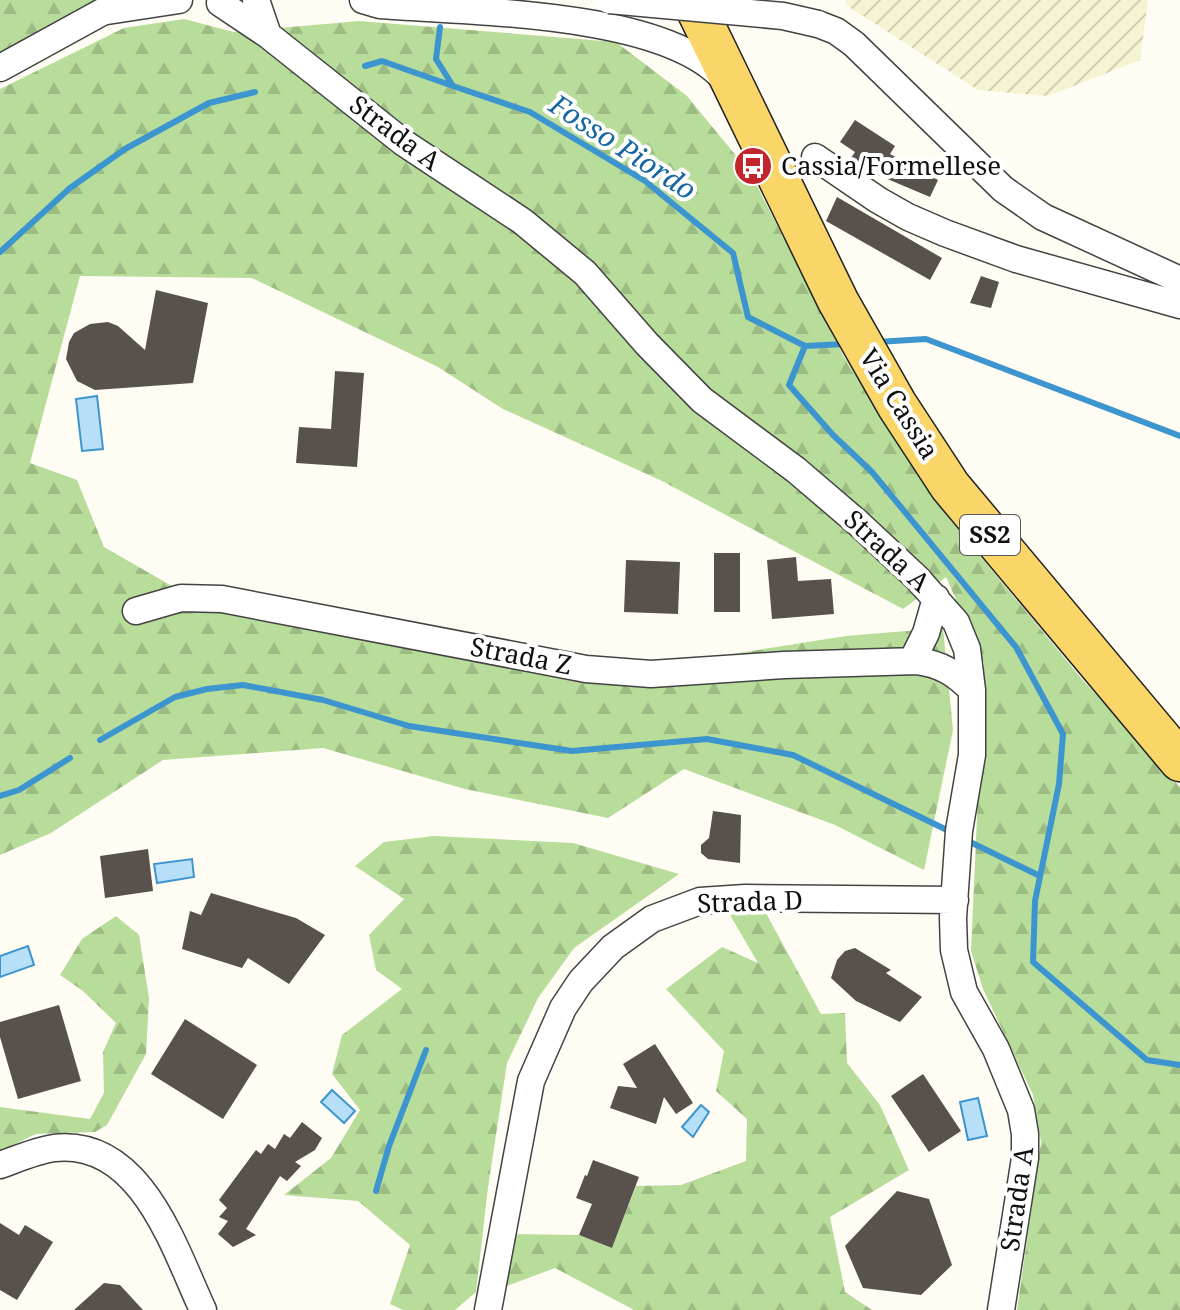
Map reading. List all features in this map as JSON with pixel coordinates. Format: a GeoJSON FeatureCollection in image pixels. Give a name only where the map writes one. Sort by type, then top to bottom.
{"type":"FeatureCollection","features":[{"type":"Feature","properties":{"kind":"main road","name":"Via Cassia"},"geometry":{"type":"LineString","coordinates":[[692,0],[838,301],[878,373],[950,486],[1180,761]]}},
{"type":"Feature","properties":{"kind":"street"},"geometry":{"type":"LineString","coordinates":[[0,68],[115,6],[179,0]]}},
{"type":"Feature","properties":{"kind":"street"},"geometry":{"type":"LineString","coordinates":[[256,0],[268,35]]}},
{"type":"Feature","properties":{"kind":"street"},"geometry":{"type":"LineString","coordinates":[[363,0],[380,5],[544,18],[627,32],[697,56],[719,72],[733,88]]}},
{"type":"Feature","properties":{"kind":"street"},"geometry":{"type":"LineString","coordinates":[[609,0],[783,16],[836,31],[854,44],[1003,189],[1043,217],[1180,280]]}},
{"type":"Feature","properties":{"kind":"street","name":"Strada A"},"geometry":{"type":"LineString","coordinates":[[224,1],[404,143],[522,221],[585,273],[647,344],[702,400],[828,497],[951,614],[967,649],[972,690],[972,755],[958,838],[954,950],[964,992],[996,1049],[1021,1110],[1025,1134],[1025,1158],[1001,1310]]}},
{"type":"Feature","properties":{"kind":"street"},"geometry":{"type":"LineString","coordinates":[[815,157],[898,211],[945,233],[1016,259],[1180,305]]}},
{"type":"Feature","properties":{"kind":"street","name":"Strada Z"},"geometry":{"type":"LineString","coordinates":[[136,611],[181,598],[222,599],[612,673],[651,674],[912,661],[954,672],[972,690]]}},
{"type":"Feature","properties":{"kind":"street"},"geometry":{"type":"LineString","coordinates":[[912,661],[926,633],[936,598]]}},
{"type":"Feature","properties":{"kind":"street","name":"Strada D"},"geometry":{"type":"LineString","coordinates":[[488,1310],[531,1081],[563,1008],[581,981],[613,947],[652,919],[700,901],[745,898],[955,900]]}},
{"type":"Feature","properties":{"kind":"street"},"geometry":{"type":"LineString","coordinates":[[0,1165],[57,1148],[94,1153],[121,1167],[149,1200],[203,1310]]}},
{"type":"Feature","properties":{"kind":"shaded area"},"geometry":{"type":"Polygon","coordinates":[[[845,0],[1148,0],[1140,60],[1048,96],[978,90],[849,7],[845,0]]]}},
{"type":"Feature","properties":{"kind":"green space"},"geometry":{"type":"Polygon","coordinates":[[[0,0],[101,0],[0,55],[0,0]]]}},
{"type":"Feature","properties":{"kind":"green space"},"geometry":{"type":"Polygon","coordinates":[[[184,19],[234,32],[359,21],[616,42],[687,96],[751,174],[844,357],[944,512],[1081,678],[1180,787],[1180,1310],[1017,1310],[1041,1142],[1033,1095],[983,989],[971,951],[984,663],[946,577],[903,609],[660,480],[503,409],[438,367],[252,278],[80,276],[30,463],[77,480],[104,547],[191,597],[612,673],[846,636],[943,628],[953,730],[924,870],[835,825],[684,769],[608,818],[465,789],[323,748],[163,760],[51,833],[0,855],[0,89],[124,28],[184,19]]]}},
{"type":"Feature","properties":{"kind":"green space"},"geometry":{"type":"Polygon","coordinates":[[[434,836],[573,843],[679,874],[574,948],[538,998],[507,1063],[476,1292],[455,1310],[403,1310],[390,1304],[410,1245],[358,1201],[284,1195],[331,1158],[360,1110],[332,1074],[342,1035],[402,989],[376,970],[369,935],[404,899],[355,866],[384,842],[434,836]]]}},
{"type":"Feature","properties":{"kind":"green space"},"geometry":{"type":"Polygon","coordinates":[[[723,903],[762,906],[821,1014],[845,1013],[847,1063],[880,1105],[909,1170],[830,1217],[845,1292],[872,1310],[634,1310],[555,1268],[501,1288],[510,1234],[579,1235],[612,1248],[636,1186],[681,1185],[746,1161],[747,1119],[716,1091],[724,1051],[666,989],[722,947],[758,963],[723,903]]]}},
{"type":"Feature","properties":{"kind":"green space"},"geometry":{"type":"Polygon","coordinates":[[[116,916],[139,935],[149,998],[146,1054],[107,1125],[95,1132],[36,1134],[0,1151],[0,1107],[90,1119],[104,1093],[103,1052],[116,1023],[83,991],[60,975],[82,939],[116,916]]]}},
{"type":"Feature","properties":{"kind":"water"},"geometry":{"type":"Polygon","coordinates":[[[97,396],[103,449],[82,451],[76,399],[97,396]]]}},
{"type":"Feature","properties":{"kind":"water"},"geometry":{"type":"Polygon","coordinates":[[[192,859],[194,877],[157,883],[154,864],[192,859]]]}},
{"type":"Feature","properties":{"kind":"water"},"geometry":{"type":"Polygon","coordinates":[[[28,946],[34,965],[0,977],[0,956],[28,946]]]}},
{"type":"Feature","properties":{"kind":"water"},"geometry":{"type":"Polygon","coordinates":[[[332,1090],[355,1111],[344,1123],[321,1102],[332,1090]]]}},
{"type":"Feature","properties":{"kind":"water"},"geometry":{"type":"Polygon","coordinates":[[[978,1098],[987,1136],[968,1140],[960,1102],[978,1098]]]}},
{"type":"Feature","properties":{"kind":"water"},"geometry":{"type":"Polygon","coordinates":[[[701,1105],[709,1112],[693,1137],[682,1127],[701,1105]]]}},
{"type":"Feature","properties":{"kind":"building"},"geometry":{"type":"Polygon","coordinates":[[[855,120],[895,146],[890,154],[938,180],[930,197],[865,172],[849,161],[855,152],[840,142],[855,120]]]}},
{"type":"Feature","properties":{"kind":"building"},"geometry":{"type":"Polygon","coordinates":[[[837,197],[942,258],[930,280],[826,221],[837,197]]]}},
{"type":"Feature","properties":{"kind":"building"},"geometry":{"type":"Polygon","coordinates":[[[981,276],[999,282],[991,308],[970,303],[981,276]]]}},
{"type":"Feature","properties":{"kind":"building"},"geometry":{"type":"Polygon","coordinates":[[[156,290],[208,303],[193,383],[95,390],[77,381],[66,359],[74,333],[90,324],[108,322],[118,326],[145,350],[156,290]]]}},
{"type":"Feature","properties":{"kind":"building"},"geometry":{"type":"Polygon","coordinates":[[[335,371],[364,373],[357,467],[296,463],[299,427],[331,429],[335,371]]]}},
{"type":"Feature","properties":{"kind":"building"},"geometry":{"type":"Polygon","coordinates":[[[714,553],[740,553],[740,612],[714,612],[714,553]]]}},
{"type":"Feature","properties":{"kind":"building"},"geometry":{"type":"Polygon","coordinates":[[[796,557],[798,581],[831,579],[834,614],[772,619],[767,560],[796,557]]]}},
{"type":"Feature","properties":{"kind":"building"},"geometry":{"type":"Polygon","coordinates":[[[626,560],[680,562],[678,614],[624,612],[626,560]]]}},
{"type":"Feature","properties":{"kind":"building"},"geometry":{"type":"Polygon","coordinates":[[[713,811],[741,815],[740,863],[708,859],[701,853],[701,845],[709,838],[713,811]]]}},
{"type":"Feature","properties":{"kind":"building"},"geometry":{"type":"Polygon","coordinates":[[[148,849],[153,891],[105,898],[100,856],[148,849]]]}},
{"type":"Feature","properties":{"kind":"building"},"geometry":{"type":"Polygon","coordinates":[[[211,893],[296,918],[325,935],[289,984],[248,958],[242,968],[182,949],[190,911],[201,915],[211,893]]]}},
{"type":"Feature","properties":{"kind":"building"},"geometry":{"type":"Polygon","coordinates":[[[855,948],[891,970],[886,973],[922,997],[900,1022],[856,1001],[831,978],[837,960],[845,951],[855,948]]]}},
{"type":"Feature","properties":{"kind":"building"},"geometry":{"type":"Polygon","coordinates":[[[59,1005],[81,1081],[18,1099],[0,1037],[0,1022],[59,1005]]]}},
{"type":"Feature","properties":{"kind":"building"},"geometry":{"type":"Polygon","coordinates":[[[185,1019],[257,1065],[223,1119],[151,1074],[185,1019]]]}},
{"type":"Feature","properties":{"kind":"building"},"geometry":{"type":"Polygon","coordinates":[[[655,1044],[693,1103],[676,1114],[664,1097],[656,1124],[610,1108],[618,1086],[637,1088],[623,1064],[655,1044]]]}},
{"type":"Feature","properties":{"kind":"building"},"geometry":{"type":"Polygon","coordinates":[[[923,1074],[961,1131],[929,1152],[891,1096],[923,1074]]]}},
{"type":"Feature","properties":{"kind":"building"},"geometry":{"type":"Polygon","coordinates":[[[302,1122],[322,1138],[315,1150],[295,1162],[301,1166],[287,1181],[280,1176],[246,1229],[256,1235],[233,1247],[218,1234],[228,1221],[219,1217],[227,1208],[219,1200],[256,1150],[261,1154],[268,1144],[275,1149],[284,1134],[290,1138],[302,1122]]]}},
{"type":"Feature","properties":{"kind":"building"},"geometry":{"type":"Polygon","coordinates":[[[593,1160],[639,1177],[612,1248],[579,1235],[592,1204],[576,1198],[593,1160]]]}},
{"type":"Feature","properties":{"kind":"building"},"geometry":{"type":"Polygon","coordinates":[[[897,1191],[929,1199],[952,1265],[921,1295],[863,1288],[845,1246],[897,1191]]]}},
{"type":"Feature","properties":{"kind":"building"},"geometry":{"type":"Polygon","coordinates":[[[0,1223],[19,1235],[25,1225],[53,1242],[17,1300],[0,1290],[0,1223]]]}},
{"type":"Feature","properties":{"kind":"building"},"geometry":{"type":"Polygon","coordinates":[[[104,1283],[120,1285],[143,1310],[74,1310],[104,1283]]]}},
{"type":"Feature","properties":{"kind":"waterway","name":"Fosso Piordo"},"geometry":{"type":"LineString","coordinates":[[440,27],[436,59],[453,86],[530,112],[645,181],[733,253],[748,317],[805,346],[846,344]]}},
{"type":"Feature","properties":{"kind":"waterway"},"geometry":{"type":"LineString","coordinates":[[365,66],[382,61],[453,86]]}},
{"type":"Feature","properties":{"kind":"waterway"},"geometry":{"type":"LineString","coordinates":[[0,252],[70,188],[125,149],[209,103],[255,92]]}},
{"type":"Feature","properties":{"kind":"waterway","name":"Fosso Piordo"},"geometry":{"type":"LineString","coordinates":[[877,342],[926,339],[1180,436]]}},
{"type":"Feature","properties":{"kind":"waterway"},"geometry":{"type":"LineString","coordinates":[[805,346],[789,385],[833,435],[872,472],[1016,647],[1063,734],[1059,784],[1035,901],[1033,962],[1147,1060],[1180,1065]]}},
{"type":"Feature","properties":{"kind":"waterway"},"geometry":{"type":"LineString","coordinates":[[100,740],[175,697],[243,685],[323,700],[409,726],[572,751],[707,739],[793,755],[951,832]]}},
{"type":"Feature","properties":{"kind":"waterway"},"geometry":{"type":"LineString","coordinates":[[0,796],[19,790],[70,758]]}},
{"type":"Feature","properties":{"kind":"waterway"},"geometry":{"type":"LineString","coordinates":[[964,839],[1040,876]]}},
{"type":"Feature","properties":{"kind":"waterway"},"geometry":{"type":"LineString","coordinates":[[376,1191],[389,1146],[426,1050]]}},
{"type":"Feature","properties":{"kind":"place","name":"Cassia/Formellese"},"geometry":{"type":"Point","coordinates":[753,166]}}]}
